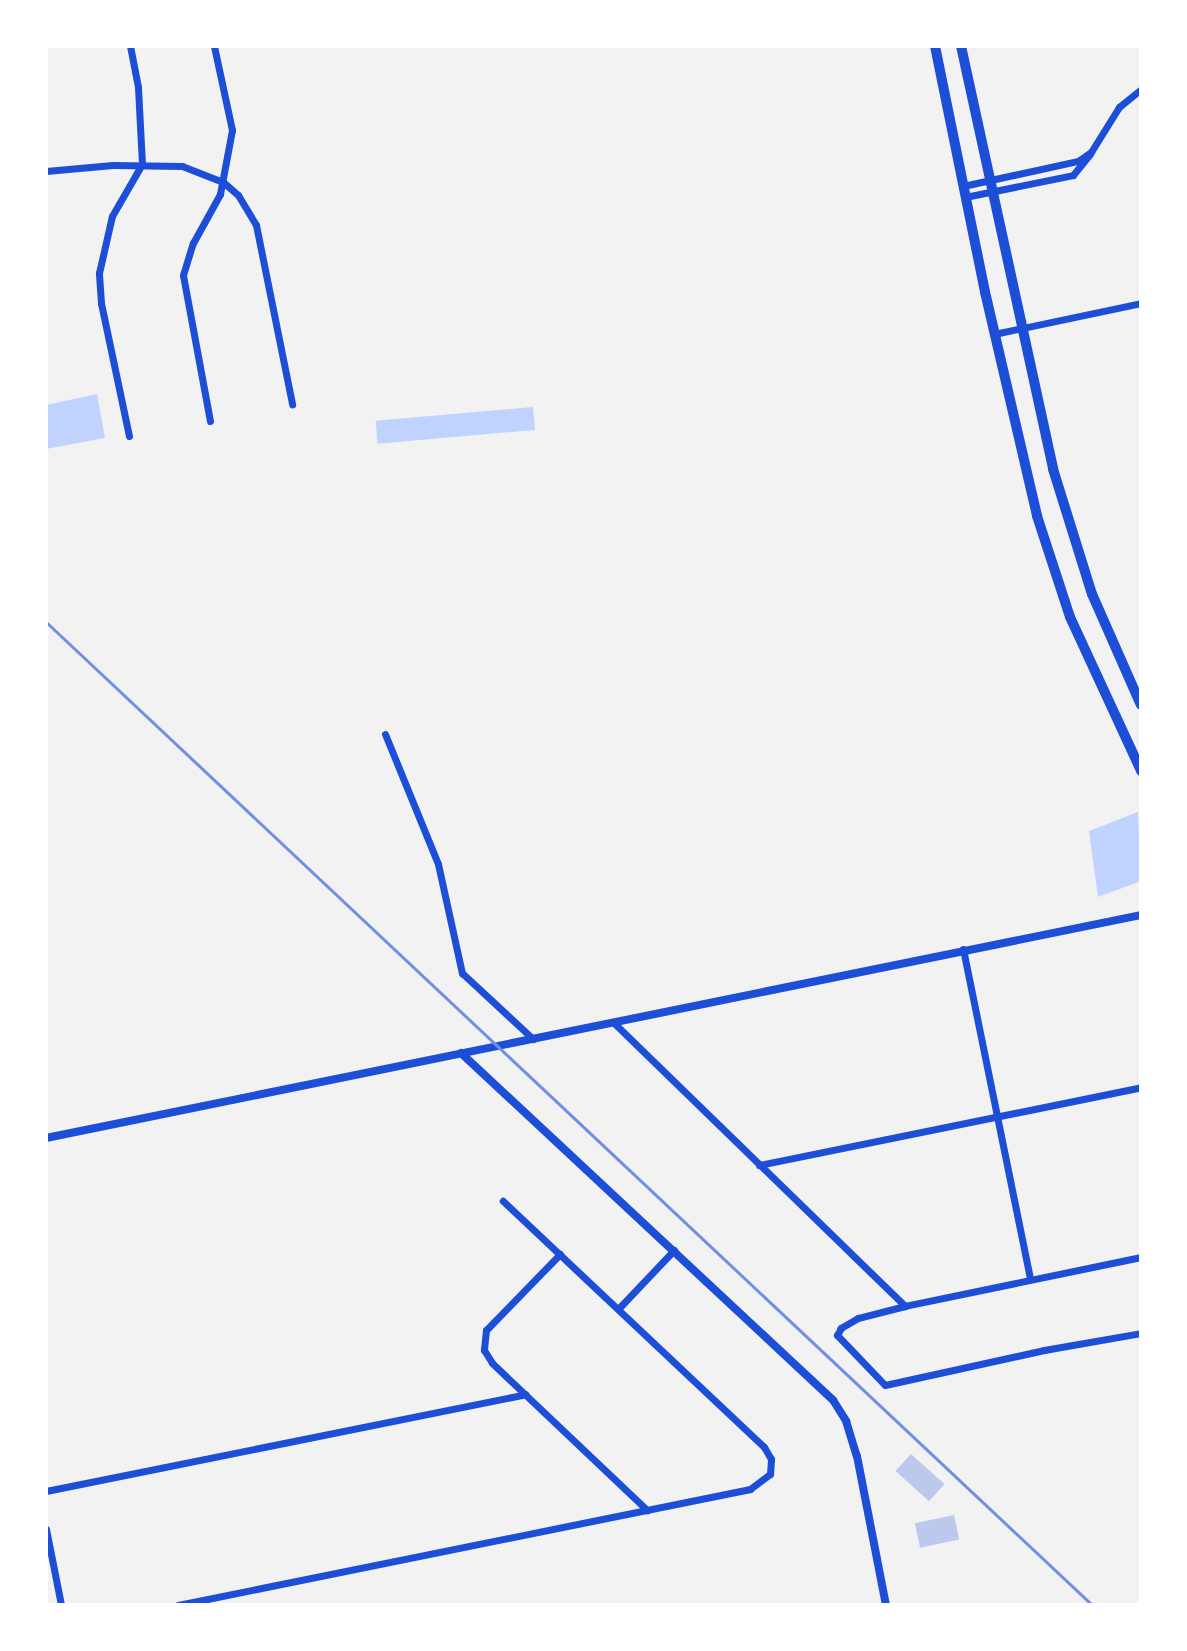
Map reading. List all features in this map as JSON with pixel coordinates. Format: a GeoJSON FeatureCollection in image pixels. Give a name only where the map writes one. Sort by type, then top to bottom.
{"type":"FeatureCollection","features":[{"type":"Feature","properties":{"kind":"main road"},"geometry":{"type":"LineString","coordinates":[[935,46],[1027,481],[1050,560],[1093,671],[1141,771]]}},
{"type":"Feature","properties":{"kind":"main road"},"geometry":{"type":"LineString","coordinates":[[961,46],[1021,328],[1072,534],[1092,594],[1141,705]]}},
{"type":"Feature","properties":{"kind":"street"},"geometry":{"type":"LineString","coordinates":[[129,436],[103,311],[99,273],[112,216],[142,164],[138,87],[130,46]]}},
{"type":"Feature","properties":{"kind":"street"},"geometry":{"type":"LineString","coordinates":[[210,421],[183,275],[193,243],[220,194],[232,130],[214,46]]}},
{"type":"Feature","properties":{"kind":"street"},"geometry":{"type":"LineString","coordinates":[[964,192],[1073,175],[1084,166],[1119,107],[1141,89]]}},
{"type":"Feature","properties":{"kind":"street"},"geometry":{"type":"LineString","coordinates":[[46,171],[142,164],[182,166],[223,182],[244,202],[256,225],[292,404]]}},
{"type":"Feature","properties":{"kind":"street"},"geometry":{"type":"LineString","coordinates":[[994,334],[1141,303]]}},
{"type":"Feature","properties":{"kind":"street"},"geometry":{"type":"LineString","coordinates":[[385,734],[438,864],[462,973],[533,1039]]}},
{"type":"Feature","properties":{"kind":"street"},"geometry":{"type":"LineString","coordinates":[[46,1138],[1141,915]]}},
{"type":"Feature","properties":{"kind":"street"},"geometry":{"type":"LineString","coordinates":[[963,949],[1030,1279]]}},
{"type":"Feature","properties":{"kind":"street"},"geometry":{"type":"LineString","coordinates":[[614,1023],[905,1306]]}},
{"type":"Feature","properties":{"kind":"street"},"geometry":{"type":"LineString","coordinates":[[461,1053],[807,1372],[846,1421],[857,1456],[886,1605]]}},
{"type":"Feature","properties":{"kind":"street"},"geometry":{"type":"LineString","coordinates":[[759,1165],[1141,1087]]}},
{"type":"Feature","properties":{"kind":"street"},"geometry":{"type":"LineString","coordinates":[[178,1605],[750,1489],[770,1474],[771,1459],[764,1447],[503,1201]]}},
{"type":"Feature","properties":{"kind":"street"},"geometry":{"type":"LineString","coordinates":[[619,1308],[674,1250]]}},
{"type":"Feature","properties":{"kind":"street"},"geometry":{"type":"LineString","coordinates":[[560,1254],[486,1330],[484,1350],[492,1363],[647,1510]]}},
{"type":"Feature","properties":{"kind":"street"},"geometry":{"type":"LineString","coordinates":[[1141,1257],[858,1318],[841,1328],[837,1335],[849,1352],[885,1385],[1044,1350],[1141,1333]]}},
{"type":"Feature","properties":{"kind":"street"},"geometry":{"type":"LineString","coordinates":[[46,1491],[525,1394]]}},
{"type":"Feature","properties":{"kind":"street"},"geometry":{"type":"LineString","coordinates":[[46,1529],[61,1605]]}},
{"type":"Feature","properties":{"kind":"water"},"geometry":{"type":"Polygon","coordinates":[[[97,394],[105,438],[46,449],[46,405],[97,394]]]}},
{"type":"Feature","properties":{"kind":"water"},"geometry":{"type":"Polygon","coordinates":[[[533,407],[535,430],[378,444],[376,421],[533,407]]]}},
{"type":"Feature","properties":{"kind":"water"},"geometry":{"type":"Polygon","coordinates":[[[1138,812],[1141,881],[1098,897],[1089,831],[1138,812]]]}},
{"type":"Feature","properties":{"kind":"building"},"geometry":{"type":"Polygon","coordinates":[[[911,1454],[944,1484],[929,1501],[896,1471],[911,1454]]]}},
{"type":"Feature","properties":{"kind":"building"},"geometry":{"type":"Polygon","coordinates":[[[954,1515],[959,1539],[920,1548],[915,1523],[954,1515]]]}},
{"type":"Feature","properties":{"kind":"railway"},"geometry":{"type":"LineString","coordinates":[[46,622],[1092,1605]]}}]}
